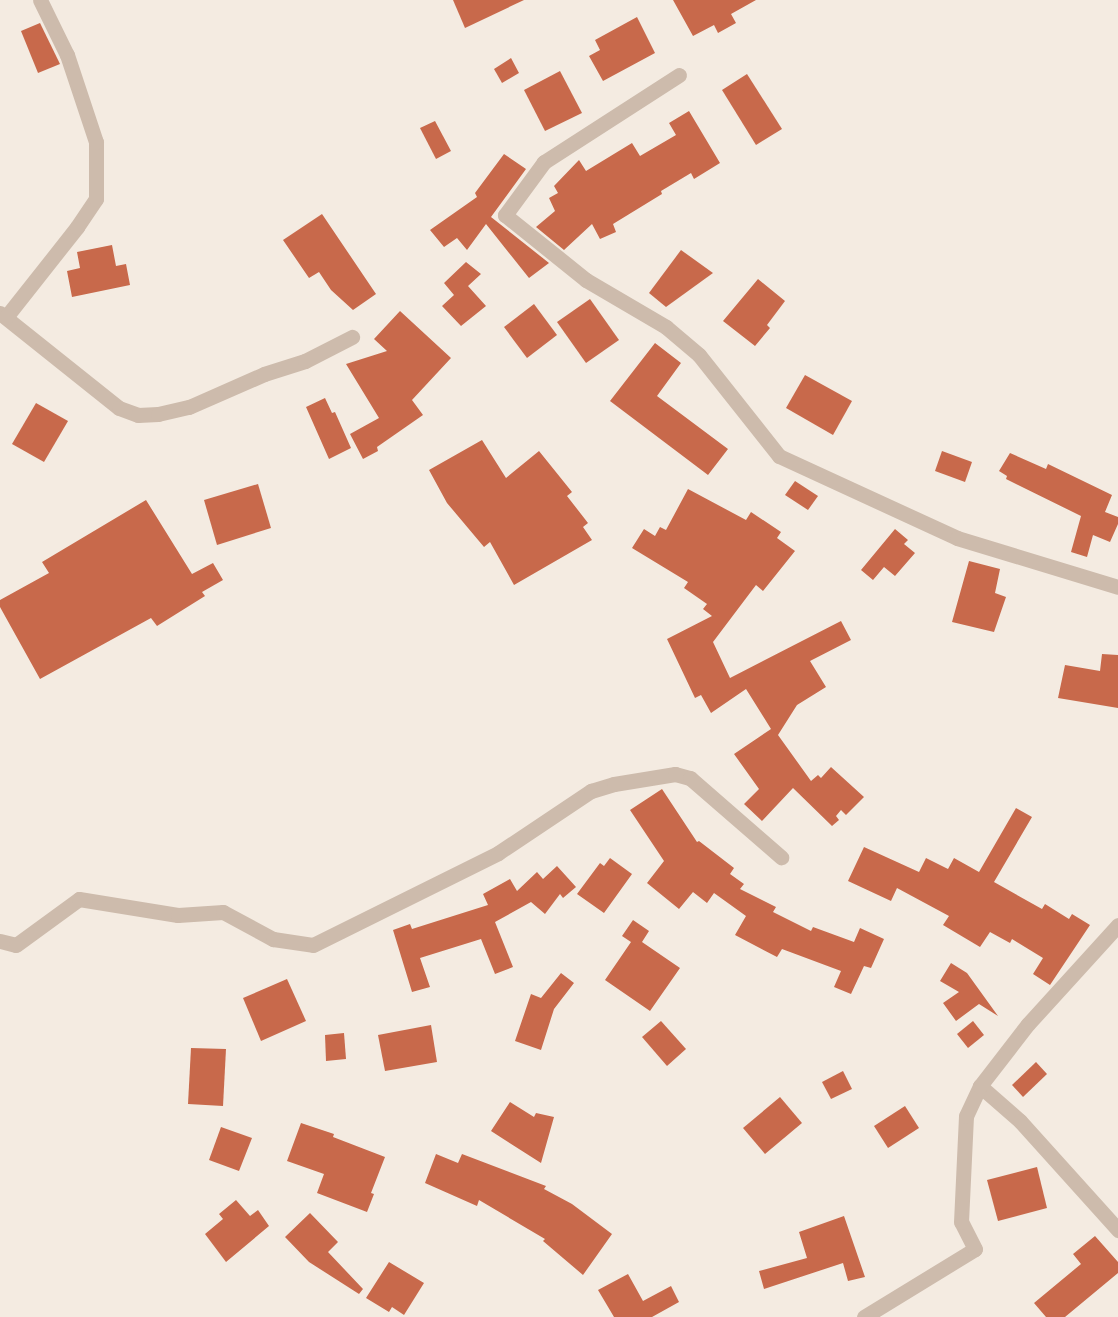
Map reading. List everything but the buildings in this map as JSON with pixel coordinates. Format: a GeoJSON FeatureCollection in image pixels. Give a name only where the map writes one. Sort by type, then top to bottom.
{"type":"FeatureCollection","features":[{"type":"Feature","properties":{"kind":"street"},"geometry":{"type":"LineString","coordinates":[[40,0],[67,55],[96,142],[96,199],[77,227],[3,315],[119,408],[138,415],[158,414],[189,407],[254,378],[305,361],[352,337]]}},
{"type":"Feature","properties":{"kind":"street"},"geometry":{"type":"LineString","coordinates":[[679,75],[544,162],[505,215],[586,280],[630,308],[666,327],[699,355],[779,456],[957,538],[1118,587]]}},
{"type":"Feature","properties":{"kind":"street"},"geometry":{"type":"LineString","coordinates":[[0,942],[16,945],[79,899],[178,915],[223,912],[273,939],[313,945],[498,853],[591,791],[614,784],[675,774],[690,778],[781,857]]}},
{"type":"Feature","properties":{"kind":"street"},"geometry":{"type":"LineString","coordinates":[[864,1317],[975,1249],[961,1222],[966,1116],[980,1086],[1028,1024],[1118,925]]}},
{"type":"Feature","properties":{"kind":"street"},"geometry":{"type":"LineString","coordinates":[[980,1086],[1020,1121],[1118,1230]]}}]}
